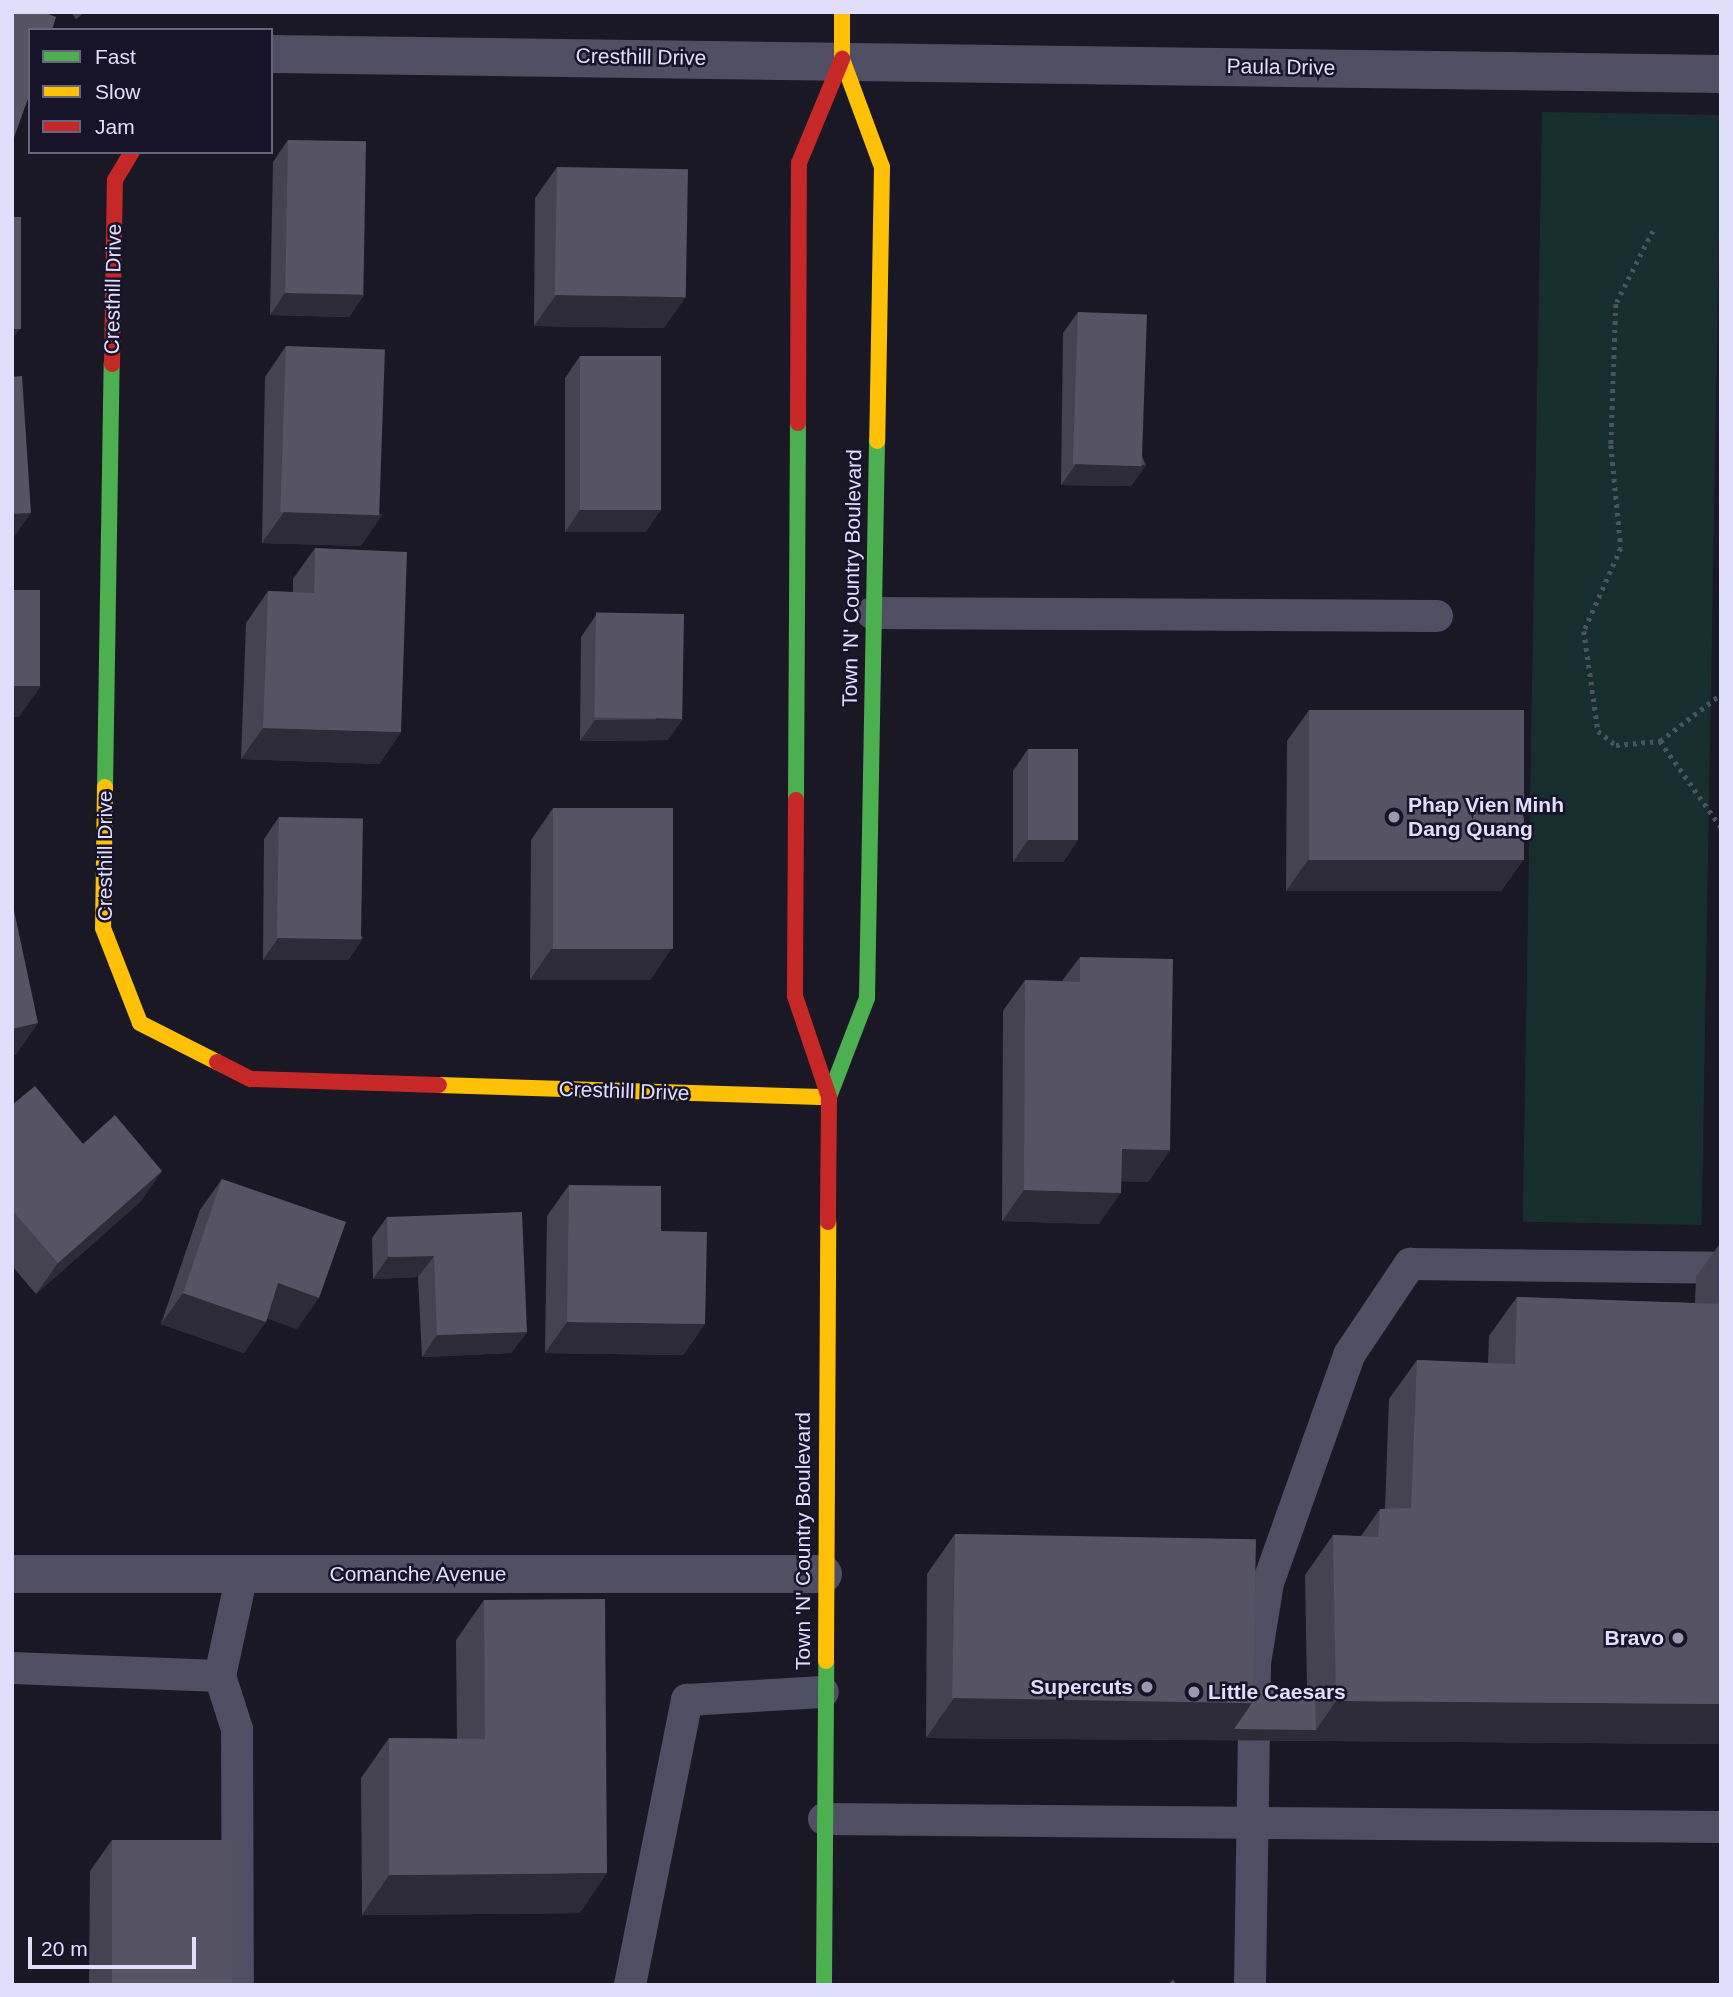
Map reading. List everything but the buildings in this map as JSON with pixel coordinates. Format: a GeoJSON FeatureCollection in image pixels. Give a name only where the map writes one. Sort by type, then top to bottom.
{"type":"FeatureCollection","features":[{"type":"Feature","properties":{"kind":"street","name":"Town 'N' Country Boulevard"},"geometry":{"type":"LineString","coordinates":[[829,1097],[867,998],[882,167],[842,59],[842,12]]}},
{"type":"Feature","properties":{"kind":"street","name":"Cresthill Drive"},"geometry":{"type":"LineString","coordinates":[[273,54],[842,59]]}},
{"type":"Feature","properties":{"kind":"street","name":"Town 'N' Country Boulevard"},"geometry":{"type":"LineString","coordinates":[[824,1985],[823,1574],[829,1097],[795,996],[799,163],[842,59]]}},
{"type":"Feature","properties":{"kind":"street","name":"Paula Drive"},"geometry":{"type":"LineString","coordinates":[[842,59],[1721,74]]}},
{"type":"Feature","properties":{"kind":"street","name":"Cresthill Drive"},"geometry":{"type":"LineString","coordinates":[[131,154],[115,180],[103,928],[139,1023],[251,1079],[829,1097]]}},
{"type":"Feature","properties":{"kind":"street","name":"Comanche Avenue"},"geometry":{"type":"LineString","coordinates":[[12,1574],[823,1574]]}},
{"type":"Feature","properties":{"kind":"lane"},"geometry":{"type":"LineString","coordinates":[[872,613],[1437,616]]}},
{"type":"Feature","properties":{"kind":"lane"},"geometry":{"type":"LineString","coordinates":[[1250,1985],[1255,1663],[1268,1583],[1349,1355],[1410,1264],[1721,1268]]}},
{"type":"Feature","properties":{"kind":"lane"},"geometry":{"type":"LineString","coordinates":[[238,1985],[237,1730],[220,1676],[242,1574]]}},
{"type":"Feature","properties":{"kind":"lane"},"geometry":{"type":"LineString","coordinates":[[12,1668],[220,1676]]}},
{"type":"Feature","properties":{"kind":"lane"},"geometry":{"type":"LineString","coordinates":[[630,1985],[688,1700],[823,1692]]}},
{"type":"Feature","properties":{"kind":"lane"},"geometry":{"type":"LineString","coordinates":[[824,1819],[1721,1827]]}},
{"type":"Feature","properties":{"kind":"path"},"geometry":{"type":"LineString","coordinates":[[1653,232],[1616,304],[1611,445],[1621,548],[1584,631],[1598,731],[1616,745],[1660,741],[1721,694]]}},
{"type":"Feature","properties":{"kind":"path"},"geometry":{"type":"LineString","coordinates":[[1660,741],[1721,827]]}},
{"type":"Feature","properties":{"kind":"green space"},"geometry":{"type":"Polygon","coordinates":[[[1542,112],[1721,115],[1702,1225],[1523,1222],[1542,112]]]}},
{"type":"Feature","properties":{"kind":"traffic: fast"},"geometry":{"type":"LineString","coordinates":[[105,787],[112,364]]}},
{"type":"Feature","properties":{"kind":"traffic: fast"},"geometry":{"type":"LineString","coordinates":[[796,800],[798,423]]}},
{"type":"Feature","properties":{"kind":"traffic: fast"},"geometry":{"type":"LineString","coordinates":[[829,1097],[867,998],[877,441]]}},
{"type":"Feature","properties":{"kind":"traffic: fast"},"geometry":{"type":"LineString","coordinates":[[824,1985],[826,1661]]}},
{"type":"Feature","properties":{"kind":"traffic: slow"},"geometry":{"type":"LineString","coordinates":[[842,12],[842,59],[882,167],[877,441]]}},
{"type":"Feature","properties":{"kind":"traffic: slow"},"geometry":{"type":"LineString","coordinates":[[105,787],[103,928],[140,1023],[217,1062]]}},
{"type":"Feature","properties":{"kind":"traffic: slow"},"geometry":{"type":"LineString","coordinates":[[439,1085],[829,1097]]}},
{"type":"Feature","properties":{"kind":"traffic: slow"},"geometry":{"type":"LineString","coordinates":[[826,1661],[828,1222]]}},
{"type":"Feature","properties":{"kind":"traffic: jam"},"geometry":{"type":"LineString","coordinates":[[798,423],[799,163],[842,59]]}},
{"type":"Feature","properties":{"kind":"traffic: jam"},"geometry":{"type":"LineString","coordinates":[[112,364],[115,180],[131,154]]}},
{"type":"Feature","properties":{"kind":"traffic: jam"},"geometry":{"type":"LineString","coordinates":[[796,800],[795,996],[829,1097],[828,1222]]}},
{"type":"Feature","properties":{"kind":"traffic: jam"},"geometry":{"type":"LineString","coordinates":[[217,1062],[251,1079],[439,1085]]}},
{"type":"Feature","properties":{"kind":"place","name":"Phap Vien Minh Dang Quang"},"geometry":{"type":"Point","coordinates":[1394,817]}},
{"type":"Feature","properties":{"kind":"place","name":"Bravo"},"geometry":{"type":"Point","coordinates":[1678,1638]}},
{"type":"Feature","properties":{"kind":"place","name":"Supercuts"},"geometry":{"type":"Point","coordinates":[1147,1687]}},
{"type":"Feature","properties":{"kind":"place","name":"Little Caesars"},"geometry":{"type":"Point","coordinates":[1194,1692]}}]}
